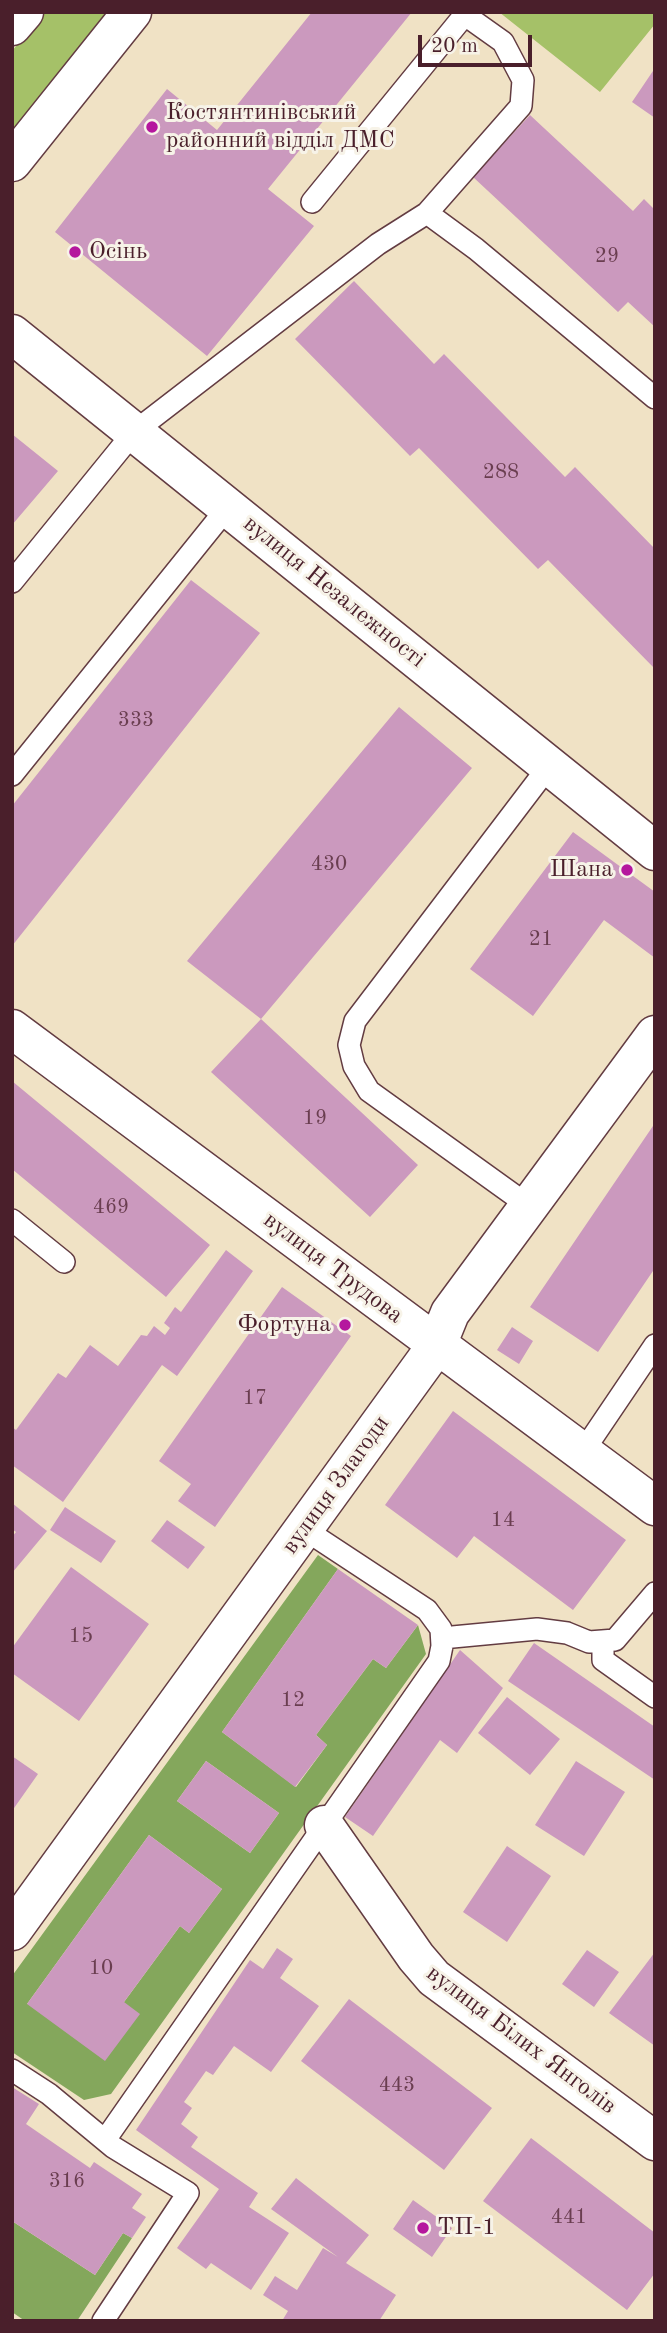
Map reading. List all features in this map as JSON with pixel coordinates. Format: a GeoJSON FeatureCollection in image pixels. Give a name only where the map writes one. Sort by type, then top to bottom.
{"type":"FeatureCollection","features":[{"type":"Feature","properties":{"kind":"street"},"geometry":{"type":"LineString","coordinates":[[12,26],[24,12]]}},
{"type":"Feature","properties":{"kind":"street"},"geometry":{"type":"LineString","coordinates":[[12,162],[132,12]]}},
{"type":"Feature","properties":{"kind":"street","name":"вулиця Незалежності"},"geometry":{"type":"LineString","coordinates":[[12,334],[655,851]]}},
{"type":"Feature","properties":{"kind":"street","name":"вулиця Трудова"},"geometry":{"type":"LineString","coordinates":[[12,1029],[655,1506]]}},
{"type":"Feature","properties":{"kind":"street","name":"вулиця Злагоди"},"geometry":{"type":"LineString","coordinates":[[12,1931],[437,1345],[450,1313],[655,1035]]}},
{"type":"Feature","properties":{"kind":"street","name":"вулиця Білих Янголів"},"geometry":{"type":"LineString","coordinates":[[324,1825],[415,1957],[434,1978],[655,2141]]}},
{"type":"Feature","properties":{"kind":"lane"},"geometry":{"type":"LineString","coordinates":[[12,582],[134,432],[379,244],[427,213],[521,106],[523,80],[503,42],[466,14],[312,202]]}},
{"type":"Feature","properties":{"kind":"lane"},"geometry":{"type":"LineString","coordinates":[[427,213],[476,249],[655,398]]}},
{"type":"Feature","properties":{"kind":"lane"},"geometry":{"type":"LineString","coordinates":[[12,775],[228,507]]}},
{"type":"Feature","properties":{"kind":"lane"},"geometry":{"type":"LineString","coordinates":[[529,1206],[369,1091],[354,1066],[349,1045],[355,1021],[549,766]]}},
{"type":"Feature","properties":{"kind":"lane"},"geometry":{"type":"LineString","coordinates":[[12,1220],[64,1262]]}},
{"type":"Feature","properties":{"kind":"lane"},"geometry":{"type":"LineString","coordinates":[[582,1452],[655,1345]]}},
{"type":"Feature","properties":{"kind":"lane"},"geometry":{"type":"LineString","coordinates":[[105,2140],[439,1661],[441,1629],[427,1611],[304,1529]]}},
{"type":"Feature","properties":{"kind":"lane"},"geometry":{"type":"LineString","coordinates":[[442,1638],[537,1629],[567,1633],[589,1642],[615,1640],[655,1593]]}},
{"type":"Feature","properties":{"kind":"lane"},"geometry":{"type":"LineString","coordinates":[[603,1641],[603,1660],[655,1697]]}},
{"type":"Feature","properties":{"kind":"lane"},"geometry":{"type":"LineString","coordinates":[[12,2070],[49,2094],[105,2140],[188,2193],[103,2321]]}},
{"type":"Feature","properties":{"kind":"green space"},"geometry":{"type":"Polygon","coordinates":[[[44,12],[115,12],[12,141],[12,51],[44,12]]]}},
{"type":"Feature","properties":{"kind":"green space"},"geometry":{"type":"Polygon","coordinates":[[[499,12],[655,12],[655,24],[600,92],[499,12]]]}},
{"type":"Feature","properties":{"kind":"green space"},"geometry":{"type":"Polygon","coordinates":[[[318,1555],[338,1569],[222,1732],[296,1787],[327,1745],[316,1735],[373,1659],[386,1668],[418,1625],[426,1654],[111,2094],[84,2100],[12,2052],[12,1976],[318,1555]],[[206,1761],[177,1801],[250,1853],[279,1813],[206,1761]],[[149,1835],[27,2004],[124,2002],[180,1926],[189,1933],[222,1889],[149,1835]]]}},
{"type":"Feature","properties":{"kind":"green space"},"geometry":{"type":"Polygon","coordinates":[[[12,2221],[95,2275],[123,2233],[132,2238],[77,2321],[25,2321],[12,2312],[12,2221]]]}},
{"type":"Feature","properties":{"kind":"building"},"geometry":{"type":"Polygon","coordinates":[[[312,12],[412,12],[268,189],[314,226],[207,356],[55,232],[167,89],[217,130],[312,12]]]}},
{"type":"Feature","properties":{"kind":"building"},"geometry":{"type":"Polygon","coordinates":[[[655,68],[655,118],[632,102],[655,68]]]}},
{"type":"Feature","properties":{"kind":"building"},"geometry":{"type":"Polygon","coordinates":[[[530,115],[633,211],[644,199],[655,210],[655,327],[628,302],[618,312],[473,177],[530,115]]]}},
{"type":"Feature","properties":{"kind":"building"},"geometry":{"type":"Polygon","coordinates":[[[354,281],[434,364],[444,354],[565,477],[575,467],[655,549],[655,669],[548,560],[538,569],[419,448],[410,456],[295,339],[354,281]]]}},
{"type":"Feature","properties":{"kind":"building"},"geometry":{"type":"Polygon","coordinates":[[[12,434],[58,471],[12,525],[12,434]]]}},
{"type":"Feature","properties":{"kind":"building"},"geometry":{"type":"Polygon","coordinates":[[[191,580],[260,633],[12,946],[12,806],[191,580]]]}},
{"type":"Feature","properties":{"kind":"building"},"geometry":{"type":"Polygon","coordinates":[[[399,707],[472,768],[261,1019],[187,961],[399,707]]]}},
{"type":"Feature","properties":{"kind":"building"},"geometry":{"type":"Polygon","coordinates":[[[573,832],[655,892],[655,958],[604,920],[533,1016],[470,969],[573,832]]]}},
{"type":"Feature","properties":{"kind":"building"},"geometry":{"type":"Polygon","coordinates":[[[261,1019],[418,1165],[370,1217],[211,1072],[261,1019]]]}},
{"type":"Feature","properties":{"kind":"building"},"geometry":{"type":"Polygon","coordinates":[[[12,1081],[210,1245],[166,1297],[12,1169],[12,1081]]]}},
{"type":"Feature","properties":{"kind":"building"},"geometry":{"type":"Polygon","coordinates":[[[655,1123],[655,1268],[598,1352],[530,1307],[655,1123]]]}},
{"type":"Feature","properties":{"kind":"building"},"geometry":{"type":"Polygon","coordinates":[[[226,1250],[253,1271],[177,1376],[162,1365],[63,1502],[12,1465],[12,1427],[16,1430],[58,1373],[66,1378],[90,1345],[118,1366],[141,1335],[147,1336],[154,1326],[165,1335],[170,1328],[164,1323],[175,1307],[181,1312],[226,1250]]]}},
{"type":"Feature","properties":{"kind":"building"},"geometry":{"type":"Polygon","coordinates":[[[282,1287],[351,1336],[215,1527],[178,1501],[191,1484],[159,1461],[282,1287]]]}},
{"type":"Feature","properties":{"kind":"building"},"geometry":{"type":"Polygon","coordinates":[[[512,1327],[533,1341],[519,1364],[497,1350],[512,1327]]]}},
{"type":"Feature","properties":{"kind":"building"},"geometry":{"type":"Polygon","coordinates":[[[453,1411],[626,1540],[573,1610],[474,1536],[457,1558],[385,1505],[453,1411]]]}},
{"type":"Feature","properties":{"kind":"building"},"geometry":{"type":"Polygon","coordinates":[[[12,1503],[47,1531],[12,1573],[12,1537],[16,1532],[12,1529],[12,1503]]]}},
{"type":"Feature","properties":{"kind":"building"},"geometry":{"type":"Polygon","coordinates":[[[65,1507],[116,1541],[101,1563],[50,1530],[65,1507]]]}},
{"type":"Feature","properties":{"kind":"building"},"geometry":{"type":"Polygon","coordinates":[[[167,1520],[205,1547],[188,1569],[151,1541],[167,1520]]]}},
{"type":"Feature","properties":{"kind":"building"},"geometry":{"type":"Polygon","coordinates":[[[71,1567],[149,1624],[79,1721],[12,1673],[12,1648],[71,1567]]]}},
{"type":"Feature","properties":{"kind":"building"},"geometry":{"type":"Polygon","coordinates":[[[338,1569],[418,1625],[386,1668],[373,1659],[316,1735],[327,1745],[295,1787],[222,1732],[338,1569]]]}},
{"type":"Feature","properties":{"kind":"building"},"geometry":{"type":"Polygon","coordinates":[[[534,1643],[655,1727],[655,1780],[508,1681],[534,1643]]]}},
{"type":"Feature","properties":{"kind":"building"},"geometry":{"type":"Polygon","coordinates":[[[460,1650],[503,1688],[457,1753],[440,1740],[373,1836],[345,1817],[460,1650]]]}},
{"type":"Feature","properties":{"kind":"building"},"geometry":{"type":"Polygon","coordinates":[[[507,1697],[560,1739],[530,1775],[478,1733],[507,1697]]]}},
{"type":"Feature","properties":{"kind":"building"},"geometry":{"type":"Polygon","coordinates":[[[12,1756],[38,1774],[12,1811],[12,1756]]]}},
{"type":"Feature","properties":{"kind":"building"},"geometry":{"type":"Polygon","coordinates":[[[206,1761],[279,1813],[250,1853],[177,1801],[206,1761]]]}},
{"type":"Feature","properties":{"kind":"building"},"geometry":{"type":"Polygon","coordinates":[[[576,1761],[625,1792],[584,1856],[535,1825],[576,1761]]]}},
{"type":"Feature","properties":{"kind":"building"},"geometry":{"type":"Polygon","coordinates":[[[149,1835],[222,1889],[189,1933],[180,1926],[124,2002],[140,2014],[105,2061],[27,2004],[149,1835]]]}},
{"type":"Feature","properties":{"kind":"building"},"geometry":{"type":"Polygon","coordinates":[[[507,1846],[551,1876],[507,1942],[463,1912],[507,1846]]]}},
{"type":"Feature","properties":{"kind":"building"},"geometry":{"type":"Polygon","coordinates":[[[277,1948],[293,1959],[280,1978],[319,2006],[271,2072],[234,2046],[213,2075],[206,2071],[184,2102],[192,2108],[181,2124],[198,2137],[191,2147],[258,2193],[249,2207],[289,2233],[251,2290],[211,2263],[206,2269],[177,2248],[219,2189],[136,2130],[250,1960],[263,1969],[277,1948]]]}},
{"type":"Feature","properties":{"kind":"building"},"geometry":{"type":"Polygon","coordinates":[[[587,1950],[619,1972],[594,2007],[562,1984],[587,1950]]]}},
{"type":"Feature","properties":{"kind":"building"},"geometry":{"type":"Polygon","coordinates":[[[655,1952],[655,2046],[609,2013],[655,1952]]]}},
{"type":"Feature","properties":{"kind":"building"},"geometry":{"type":"Polygon","coordinates":[[[349,1999],[492,2108],[444,2170],[301,2061],[349,1999]]]}},
{"type":"Feature","properties":{"kind":"building"},"geometry":{"type":"Polygon","coordinates":[[[12,2087],[39,2104],[26,2124],[90,2168],[94,2162],[142,2194],[132,2208],[146,2217],[132,2238],[123,2233],[95,2275],[12,2221],[12,2087]]]}},
{"type":"Feature","properties":{"kind":"building"},"geometry":{"type":"Polygon","coordinates":[[[531,2138],[655,2233],[655,2273],[627,2310],[483,2201],[531,2138]]]}},
{"type":"Feature","properties":{"kind":"building"},"geometry":{"type":"Polygon","coordinates":[[[296,2178],[369,2235],[346,2263],[396,2295],[379,2321],[282,2321],[288,2311],[263,2295],[275,2276],[297,2290],[323,2248],[338,2257],[271,2209],[296,2178]]]}},
{"type":"Feature","properties":{"kind":"building","name":"ТП-1"},"geometry":{"type":"Polygon","coordinates":[[[413,2200],[452,2228],[432,2257],[393,2229],[413,2200]]]}},
{"type":"Feature","properties":{"kind":"place","name":"Костянтинівський районний відділ ДМС"},"geometry":{"type":"Point","coordinates":[152,127]}},
{"type":"Feature","properties":{"kind":"place","name":"Осінь"},"geometry":{"type":"Point","coordinates":[75,252]}},
{"type":"Feature","properties":{"kind":"place","name":"Шана"},"geometry":{"type":"Point","coordinates":[627,870]}},
{"type":"Feature","properties":{"kind":"place","name":"Фортуна"},"geometry":{"type":"Point","coordinates":[345,1325]}},
{"type":"Feature","properties":{"kind":"place","name":"ТП-1"},"geometry":{"type":"Point","coordinates":[423,2228]}}]}
